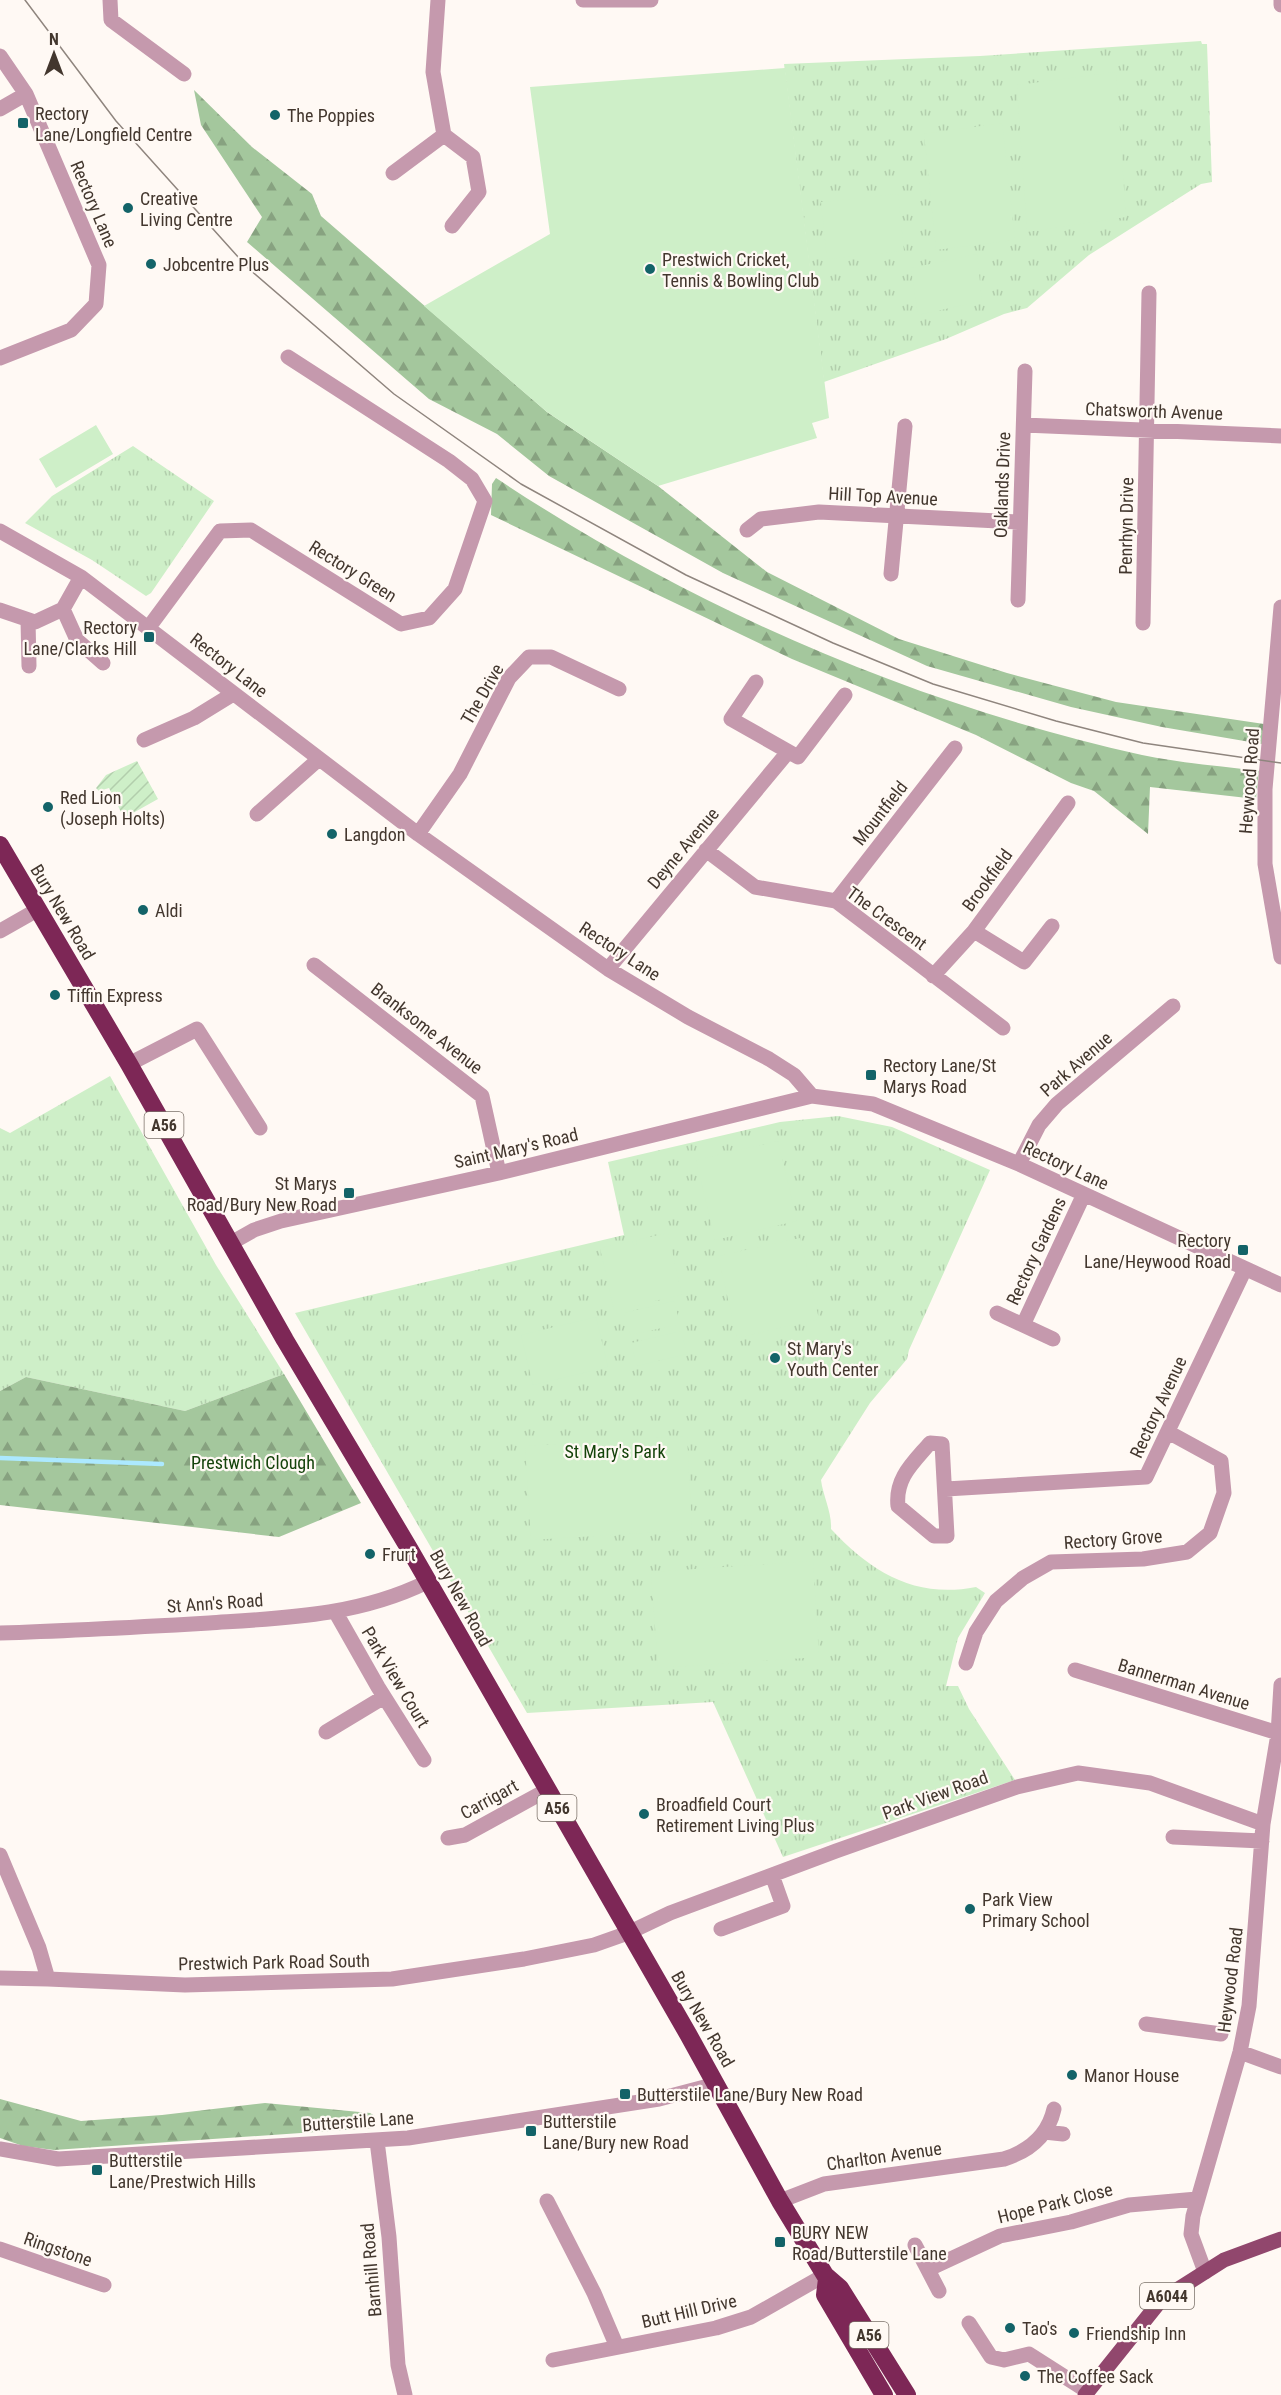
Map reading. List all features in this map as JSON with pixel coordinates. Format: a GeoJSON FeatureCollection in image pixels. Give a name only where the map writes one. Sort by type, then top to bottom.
{"type":"FeatureCollection","features":[{"type":"Feature","properties":{"kind":"highway","name":"Bury New Road"},"geometry":{"type":"LineString","coordinates":[[0,845],[129,1064],[547,1790],[716,2084],[780,2201],[826,2277],[840,2288],[907,2395]]}},
{"type":"Feature","properties":{"kind":"highway","name":"Bury New Road"},"geometry":{"type":"LineString","coordinates":[[826,2277],[825,2295],[884,2395]]}},
{"type":"Feature","properties":{"kind":"main road","name":"A6044"},"geometry":{"type":"LineString","coordinates":[[1086,2393],[1161,2300],[1224,2260],[1281,2239]]}},
{"type":"Feature","properties":{"kind":"street"},"geometry":{"type":"LineString","coordinates":[[110,0],[111,20],[183,74]]}},
{"type":"Feature","properties":{"kind":"street"},"geometry":{"type":"LineString","coordinates":[[438,0],[433,72],[444,135],[473,157],[479,192],[452,226]]}},
{"type":"Feature","properties":{"kind":"street"},"geometry":{"type":"LineString","coordinates":[[583,0],[651,0]]}},
{"type":"Feature","properties":{"kind":"street"},"geometry":{"type":"LineString","coordinates":[[1281,0],[1281,5]]}},
{"type":"Feature","properties":{"kind":"street","name":"Rectory Lane"},"geometry":{"type":"LineString","coordinates":[[0,56],[26,94],[99,265],[96,304],[71,330],[0,358]]}},
{"type":"Feature","properties":{"kind":"street"},"geometry":{"type":"LineString","coordinates":[[0,109],[26,94]]}},
{"type":"Feature","properties":{"kind":"street"},"geometry":{"type":"LineString","coordinates":[[393,173],[444,135]]}},
{"type":"Feature","properties":{"kind":"street","name":"Penrhyn Drive"},"geometry":{"type":"LineString","coordinates":[[1143,623],[1149,293]]}},
{"type":"Feature","properties":{"kind":"street","name":"Rectory Green"},"geometry":{"type":"LineString","coordinates":[[149,627],[220,531],[251,530],[401,624],[429,618],[455,589],[485,501],[472,479],[449,461],[288,357]]}},
{"type":"Feature","properties":{"kind":"street","name":"Oaklands Drive"},"geometry":{"type":"LineString","coordinates":[[1018,600],[1025,371]]}},
{"type":"Feature","properties":{"kind":"street"},"geometry":{"type":"LineString","coordinates":[[891,574],[904,426]]}},
{"type":"Feature","properties":{"kind":"street","name":"Chatsworth Avenue"},"geometry":{"type":"LineString","coordinates":[[1024,426],[1281,436]]}},
{"type":"Feature","properties":{"kind":"street","name":"Hill Top Avenue"},"geometry":{"type":"LineString","coordinates":[[747,530],[761,519],[792,514],[1020,522]]}},
{"type":"Feature","properties":{"kind":"street","name":"Rectory Lane"},"geometry":{"type":"LineString","coordinates":[[0,531],[81,577],[418,834],[608,969],[687,1017],[769,1059],[794,1076],[812,1096],[873,1104],[1019,1164],[1281,1285]]}},
{"type":"Feature","properties":{"kind":"street"},"geometry":{"type":"LineString","coordinates":[[0,610],[35,622],[63,609],[81,577]]}},
{"type":"Feature","properties":{"kind":"street","name":"Heywood Road"},"geometry":{"type":"LineString","coordinates":[[1281,607],[1279,672],[1265,789],[1265,864],[1281,957]]}},
{"type":"Feature","properties":{"kind":"street"},"geometry":{"type":"LineString","coordinates":[[63,609],[77,640],[102,663]]}},
{"type":"Feature","properties":{"kind":"street"},"geometry":{"type":"LineString","coordinates":[[28,620],[29,666]]}},
{"type":"Feature","properties":{"kind":"street","name":"The Drive"},"geometry":{"type":"LineString","coordinates":[[418,834],[460,774],[509,678],[529,657],[551,657],[619,689]]}},
{"type":"Feature","properties":{"kind":"street"},"geometry":{"type":"LineString","coordinates":[[756,682],[731,719],[798,757],[845,695]]}},
{"type":"Feature","properties":{"kind":"street"},"geometry":{"type":"LineString","coordinates":[[144,740],[194,718],[232,693]]}},
{"type":"Feature","properties":{"kind":"street","name":"Mountfield"},"geometry":{"type":"LineString","coordinates":[[836,901],[956,748]]}},
{"type":"Feature","properties":{"kind":"street","name":"Deyne Avenue"},"geometry":{"type":"LineString","coordinates":[[608,969],[788,752]]}},
{"type":"Feature","properties":{"kind":"street"},"geometry":{"type":"LineString","coordinates":[[257,814],[319,759]]}},
{"type":"Feature","properties":{"kind":"street","name":"Brookfield"},"geometry":{"type":"LineString","coordinates":[[933,976],[974,931],[1068,803]]}},
{"type":"Feature","properties":{"kind":"street","name":"The Crescent"},"geometry":{"type":"LineString","coordinates":[[706,850],[755,887],[836,901],[1003,1028]]}},
{"type":"Feature","properties":{"kind":"street"},"geometry":{"type":"LineString","coordinates":[[0,931],[37,910]]}},
{"type":"Feature","properties":{"kind":"street"},"geometry":{"type":"LineString","coordinates":[[974,931],[1024,962],[1052,926]]}},
{"type":"Feature","properties":{"kind":"street","name":"Branksome Avenue"},"geometry":{"type":"LineString","coordinates":[[314,965],[482,1096],[499,1173]]}},
{"type":"Feature","properties":{"kind":"street","name":"Park Avenue"},"geometry":{"type":"LineString","coordinates":[[1019,1164],[1039,1125],[1057,1104],[1173,1006]]}},
{"type":"Feature","properties":{"kind":"street"},"geometry":{"type":"LineString","coordinates":[[129,1064],[197,1029],[260,1128]]}},
{"type":"Feature","properties":{"kind":"street","name":"Saint Mary's Road"},"geometry":{"type":"LineString","coordinates":[[231,1243],[254,1230],[281,1221],[499,1173],[812,1096]]}},
{"type":"Feature","properties":{"kind":"street","name":"Rectory Gardens"},"geometry":{"type":"LineString","coordinates":[[1023,1325],[1084,1194]]}},
{"type":"Feature","properties":{"kind":"street","name":"Rectory Avenue"},"geometry":{"type":"LineString","coordinates":[[946,1489],[1146,1478],[1245,1269]]}},
{"type":"Feature","properties":{"kind":"street","name":"Rectory Gardens"},"geometry":{"type":"LineString","coordinates":[[997,1314],[1053,1339]]}},
{"type":"Feature","properties":{"kind":"street","name":"Rectory Grove"},"geometry":{"type":"LineString","coordinates":[[966,1663],[976,1632],[996,1601],[1023,1578],[1051,1562],[1143,1559],[1187,1551],[1210,1533],[1224,1493],[1221,1461],[1168,1432]]}},
{"type":"Feature","properties":{"kind":"street"},"geometry":{"type":"LineString","coordinates":[[930,1443],[942,1444],[946,1489],[947,1536],[934,1536],[898,1506],[897,1492],[901,1476],[930,1443]]}},
{"type":"Feature","properties":{"kind":"street","name":"St Ann's Road"},"geometry":{"type":"LineString","coordinates":[[0,1633],[156,1626],[336,1613],[400,1595],[427,1582]]}},
{"type":"Feature","properties":{"kind":"street","name":"Park View Court"},"geometry":{"type":"LineString","coordinates":[[336,1613],[384,1697],[424,1760]]}},
{"type":"Feature","properties":{"kind":"street","name":"Bannerman Avenue"},"geometry":{"type":"LineString","coordinates":[[1075,1670],[1279,1734]]}},
{"type":"Feature","properties":{"kind":"street","name":"Heywood Road"},"geometry":{"type":"LineString","coordinates":[[1205,2272],[1191,2234],[1234,2040],[1249,2006],[1258,1917],[1263,1824],[1279,1734],[1281,1684]]}},
{"type":"Feature","properties":{"kind":"street"},"geometry":{"type":"LineString","coordinates":[[326,1732],[384,1697]]}},
{"type":"Feature","properties":{"kind":"street","name":"Park View Road"},"geometry":{"type":"LineString","coordinates":[[628,1933],[670,1913],[1017,1787],[1078,1773],[1150,1782],[1263,1824]]}},
{"type":"Feature","properties":{"kind":"street","name":"Carrigart"},"geometry":{"type":"LineString","coordinates":[[448,1838],[465,1836],[547,1790]]}},
{"type":"Feature","properties":{"kind":"street"},"geometry":{"type":"LineString","coordinates":[[1173,1837],[1262,1841]]}},
{"type":"Feature","properties":{"kind":"street"},"geometry":{"type":"LineString","coordinates":[[0,1855],[39,1948],[48,1979]]}},
{"type":"Feature","properties":{"kind":"street"},"geometry":{"type":"LineString","coordinates":[[721,1929],[783,1906],[772,1875]]}},
{"type":"Feature","properties":{"kind":"street","name":"Prestwich Park Road South"},"geometry":{"type":"LineString","coordinates":[[0,1978],[185,1985],[392,1979],[524,1959],[594,1945],[628,1933]]}},
{"type":"Feature","properties":{"kind":"street"},"geometry":{"type":"LineString","coordinates":[[1146,2024],[1234,2040],[1281,2067]]}},
{"type":"Feature","properties":{"kind":"street","name":"Butterstile Lane"},"geometry":{"type":"LineString","coordinates":[[0,2149],[58,2159],[377,2141],[659,2099],[716,2084]]}},
{"type":"Feature","properties":{"kind":"street","name":"Charlton Avenue"},"geometry":{"type":"LineString","coordinates":[[780,2201],[824,2184],[997,2168],[1037,2142],[1051,2122],[1054,2109]]}},
{"type":"Feature","properties":{"kind":"street"},"geometry":{"type":"LineString","coordinates":[[1044,2132],[1063,2134]]}},
{"type":"Feature","properties":{"kind":"street","name":"Barnhill Road"},"geometry":{"type":"LineString","coordinates":[[377,2141],[389,2237],[398,2365],[405,2395]]}},
{"type":"Feature","properties":{"kind":"street","name":"Hope Park Close"},"geometry":{"type":"LineString","coordinates":[[929,2270],[1000,2236],[1071,2222],[1129,2205],[1197,2199]]}},
{"type":"Feature","properties":{"kind":"street"},"geometry":{"type":"LineString","coordinates":[[547,2201],[594,2293],[617,2347]]}},
{"type":"Feature","properties":{"kind":"street"},"geometry":{"type":"LineString","coordinates":[[915,2245],[939,2291]]}},
{"type":"Feature","properties":{"kind":"street","name":"Ringstone"},"geometry":{"type":"LineString","coordinates":[[0,2249],[104,2285]]}},
{"type":"Feature","properties":{"kind":"street","name":"Butt Hill Drive"},"geometry":{"type":"LineString","coordinates":[[553,2360],[716,2328],[751,2317],[826,2277]]}},
{"type":"Feature","properties":{"kind":"street"},"geometry":{"type":"LineString","coordinates":[[969,2323],[991,2358],[1004,2360],[1029,2354],[1086,2393]]}},
{"type":"Feature","properties":{"kind":"green space"},"geometry":{"type":"Polygon","coordinates":[[[1201,41],[1202,44],[1207,44],[1212,182],[1201,184],[1089,255],[1027,308],[1004,314],[946,339],[824,382],[784,64],[980,56],[1201,41]]]}},
{"type":"Feature","properties":{"kind":"green space","name":"Prestwich Cricket, Tennis & Bowling Club"},"geometry":{"type":"Polygon","coordinates":[[[785,68],[829,418],[812,423],[817,438],[658,486],[547,412],[424,306],[550,234],[530,87],[785,68]]]}},
{"type":"Feature","properties":{"kind":"green space"},"geometry":{"type":"Polygon","coordinates":[[[1116,72],[1126,217],[1027,232],[1017,85],[1116,72]]]}},
{"type":"Feature","properties":{"kind":"green space"},"geometry":{"type":"Polygon","coordinates":[[[194,90],[252,147],[312,194],[321,216],[547,412],[658,486],[767,572],[899,639],[1007,673],[1116,702],[1264,724],[1262,744],[1162,727],[1071,707],[927,666],[723,573],[549,476],[497,434],[429,399],[247,242],[262,217],[201,125],[194,90]]]}},
{"type":"Feature","properties":{"kind":"green space"},"geometry":{"type":"Polygon","coordinates":[[[1002,123],[1015,240],[936,250],[924,134],[1002,123]]]}},
{"type":"Feature","properties":{"kind":"green space"},"geometry":{"type":"Polygon","coordinates":[[[898,194],[904,251],[827,259],[821,202],[898,194]]]}},
{"type":"Feature","properties":{"kind":"green space"},"geometry":{"type":"Polygon","coordinates":[[[977,254],[982,301],[918,315],[911,268],[977,254]]]}},
{"type":"Feature","properties":{"kind":"green space"},"geometry":{"type":"Polygon","coordinates":[[[96,425],[113,454],[56,488],[39,459],[96,425]]]}},
{"type":"Feature","properties":{"kind":"green space"},"geometry":{"type":"Polygon","coordinates":[[[133,446],[214,501],[151,593],[146,596],[92,560],[25,523],[52,496],[133,446]]]}},
{"type":"Feature","properties":{"kind":"green space"},"geometry":{"type":"Polygon","coordinates":[[[496,478],[647,569],[807,646],[889,679],[1057,734],[1156,758],[1259,771],[1256,799],[1150,787],[1148,834],[1094,791],[1071,783],[976,735],[792,659],[491,515],[492,484],[496,478]]]}},
{"type":"Feature","properties":{"kind":"green space"},"geometry":{"type":"Polygon","coordinates":[[[137,761],[158,799],[124,818],[109,788],[99,791],[96,788],[106,775],[137,761]]]}},
{"type":"Feature","properties":{"kind":"green space"},"geometry":{"type":"Polygon","coordinates":[[[110,1076],[216,1265],[284,1374],[185,1411],[26,1377],[0,1391],[0,1128],[10,1133],[110,1076]]]}},
{"type":"Feature","properties":{"kind":"green space","name":"St Mary's Park"},"geometry":{"type":"Polygon","coordinates":[[[838,1116],[892,1127],[990,1170],[907,1359],[870,1403],[821,1480],[831,1529],[862,1558],[896,1579],[914,1585],[954,1590],[976,1587],[985,1593],[958,1638],[946,1686],[958,1686],[969,1709],[1015,1780],[783,1857],[713,1702],[527,1713],[295,1313],[624,1235],[608,1162],[780,1122],[838,1116]]]}},
{"type":"Feature","properties":{"kind":"green space"},"geometry":{"type":"Polygon","coordinates":[[[778,1141],[797,1221],[715,1240],[696,1160],[778,1141]]]}},
{"type":"Feature","properties":{"kind":"green space"},"geometry":{"type":"Polygon","coordinates":[[[668,1233],[682,1295],[650,1302],[646,1299],[647,1303],[614,1311],[600,1248],[632,1241],[634,1246],[637,1245],[636,1240],[668,1233]]]}},
{"type":"Feature","properties":{"kind":"green space"},"geometry":{"type":"Polygon","coordinates":[[[800,1238],[819,1319],[737,1338],[718,1256],[800,1238]]]}},
{"type":"Feature","properties":{"kind":"green space"},"geometry":{"type":"Polygon","coordinates":[[[674,1301],[680,1324],[630,1335],[624,1313],[674,1301]]]}},
{"type":"Feature","properties":{"kind":"green space"},"geometry":{"type":"Polygon","coordinates":[[[596,1317],[608,1367],[533,1385],[521,1335],[596,1317]]]}},
{"type":"Feature","properties":{"kind":"green space"},"geometry":{"type":"Polygon","coordinates":[[[681,1331],[687,1354],[637,1366],[631,1343],[681,1331]]]}},
{"type":"Feature","properties":{"kind":"green space","name":"Prestwich Clough"},"geometry":{"type":"Polygon","coordinates":[[[284,1374],[361,1503],[279,1537],[0,1505],[0,1391],[26,1377],[185,1411],[284,1374]]]}},
{"type":"Feature","properties":{"kind":"green space"},"geometry":{"type":"Polygon","coordinates":[[[687,1436],[692,1530],[531,1540],[525,1446],[687,1436]]]}},
{"type":"Feature","properties":{"kind":"green space"},"geometry":{"type":"Polygon","coordinates":[[[813,1561],[819,1657],[658,1668],[651,1572],[813,1561]]]}},
{"type":"Feature","properties":{"kind":"green space"},"geometry":{"type":"Polygon","coordinates":[[[0,2099],[81,2121],[162,2115],[265,2103],[370,2113],[375,2116],[373,2128],[54,2150],[23,2146],[0,2138],[0,2099]]]}},
{"type":"Feature","properties":{"kind":"waterway"},"geometry":{"type":"LineString","coordinates":[[0,1458],[162,1464]]}},
{"type":"Feature","properties":{"kind":"tram line"},"geometry":{"type":"LineString","coordinates":[[25,0],[116,121],[248,268],[394,394],[521,484],[686,575],[833,643],[933,684],[1056,721],[1143,743],[1281,763]]}},
{"type":"Feature","properties":{"kind":"place","name":"The Poppies"},"geometry":{"type":"Point","coordinates":[275,115]}},
{"type":"Feature","properties":{"kind":"place","name":"Rectory Lane/Longfield Centre"},"geometry":{"type":"Point","coordinates":[23,123]}},
{"type":"Feature","properties":{"kind":"place","name":"Creative Living Centre"},"geometry":{"type":"Point","coordinates":[128,208]}},
{"type":"Feature","properties":{"kind":"place","name":"Jobcentre Plus"},"geometry":{"type":"Point","coordinates":[151,264]}},
{"type":"Feature","properties":{"kind":"place","name":"Prestwich Cricket, Tennis & Bowling Club"},"geometry":{"type":"Point","coordinates":[650,269]}},
{"type":"Feature","properties":{"kind":"place","name":"Rectory Lane/Clarks Hill"},"geometry":{"type":"Point","coordinates":[149,637]}},
{"type":"Feature","properties":{"kind":"place","name":"Red Lion (Joseph Holts)"},"geometry":{"type":"Point","coordinates":[48,807]}},
{"type":"Feature","properties":{"kind":"place","name":"Langdon"},"geometry":{"type":"Point","coordinates":[332,834]}},
{"type":"Feature","properties":{"kind":"place","name":"Aldi"},"geometry":{"type":"Point","coordinates":[143,910]}},
{"type":"Feature","properties":{"kind":"place","name":"Tiffin Express"},"geometry":{"type":"Point","coordinates":[55,995]}},
{"type":"Feature","properties":{"kind":"place","name":"Rectory Lane/St Marys Road"},"geometry":{"type":"Point","coordinates":[871,1075]}},
{"type":"Feature","properties":{"kind":"place","name":"St Marys Road/Bury New Road"},"geometry":{"type":"Point","coordinates":[349,1193]}},
{"type":"Feature","properties":{"kind":"place","name":"Rectory Lane/Heywood Road"},"geometry":{"type":"Point","coordinates":[1243,1250]}},
{"type":"Feature","properties":{"kind":"place","name":"St Mary's Youth Center"},"geometry":{"type":"Point","coordinates":[775,1358]}},
{"type":"Feature","properties":{"kind":"place","name":"Frurt"},"geometry":{"type":"Point","coordinates":[370,1554]}},
{"type":"Feature","properties":{"kind":"place","name":"Broadfield Court Retirement Living Plus"},"geometry":{"type":"Point","coordinates":[644,1814]}},
{"type":"Feature","properties":{"kind":"place","name":"Park View Primary School"},"geometry":{"type":"Point","coordinates":[970,1909]}},
{"type":"Feature","properties":{"kind":"place","name":"Manor House"},"geometry":{"type":"Point","coordinates":[1072,2075]}},
{"type":"Feature","properties":{"kind":"place","name":"Butterstile Lane/Bury New Road"},"geometry":{"type":"Point","coordinates":[625,2094]}},
{"type":"Feature","properties":{"kind":"place","name":"Butterstile Lane/Bury new Road"},"geometry":{"type":"Point","coordinates":[531,2131]}},
{"type":"Feature","properties":{"kind":"place","name":"Butterstile Lane/Prestwich Hills"},"geometry":{"type":"Point","coordinates":[97,2170]}},
{"type":"Feature","properties":{"kind":"place","name":"BURY NEW Road/Butterstile Lane"},"geometry":{"type":"Point","coordinates":[780,2242]}},
{"type":"Feature","properties":{"kind":"place","name":"Tao's"},"geometry":{"type":"Point","coordinates":[1010,2328]}},
{"type":"Feature","properties":{"kind":"place","name":"Friendship Inn"},"geometry":{"type":"Point","coordinates":[1074,2333]}},
{"type":"Feature","properties":{"kind":"place","name":"The Coffee Sack"},"geometry":{"type":"Point","coordinates":[1025,2376]}}]}
